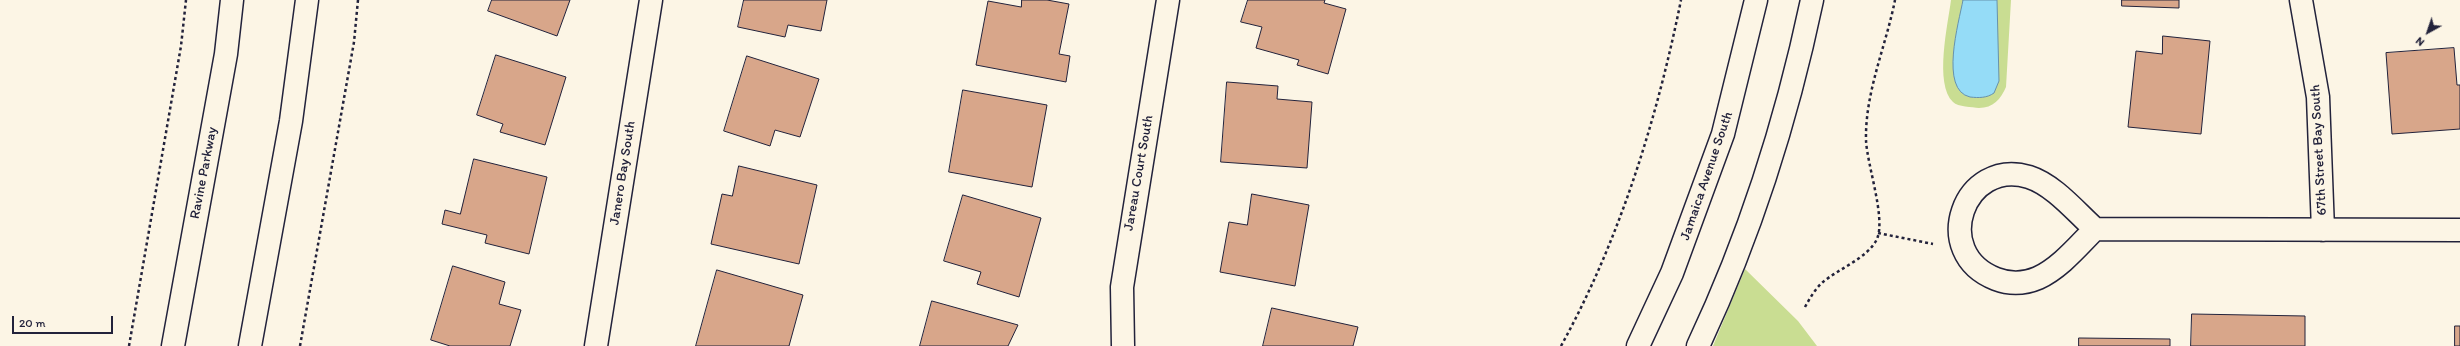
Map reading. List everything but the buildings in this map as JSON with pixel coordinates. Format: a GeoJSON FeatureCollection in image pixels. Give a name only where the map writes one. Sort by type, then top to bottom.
{"type":"FeatureCollection","features":[{"type":"Feature","properties":{"kind":"street","name":"Ravine Parkway"},"geometry":{"type":"LineString","coordinates":[[173,346],[226,54],[232,0]]}},
{"type":"Feature","properties":{"kind":"street"},"geometry":{"type":"LineString","coordinates":[[250,346],[291,121],[307,0]]}},
{"type":"Feature","properties":{"kind":"street","name":"Janero Bay South"},"geometry":{"type":"LineString","coordinates":[[596,346],[651,0]]}},
{"type":"Feature","properties":{"kind":"street","name":"Jareau Court South"},"geometry":{"type":"LineString","coordinates":[[1123,346],[1120,317],[1122,280],[1168,0]]}},
{"type":"Feature","properties":{"kind":"street","name":"Jamaica Avenue South"},"geometry":{"type":"LineString","coordinates":[[1638,346],[1672,273],[1724,134],[1756,0]]}},
{"type":"Feature","properties":{"kind":"street"},"geometry":{"type":"LineString","coordinates":[[1698,346],[1736,257],[1769,166],[1786,109],[1812,0]]}},
{"type":"Feature","properties":{"kind":"street","name":"67th Street Bay South"},"geometry":{"type":"LineString","coordinates":[[2301,0],[2318,97],[2323,230]]}},
{"type":"Feature","properties":{"kind":"street"},"geometry":{"type":"LineString","coordinates":[[2005,175],[2024,176],[2044,185],[2095,229],[2056,266],[2038,278],[2026,282],[2006,282],[1987,275],[1971,262],[1964,250],[1960,237],[1959,223],[1966,202],[1984,183],[2005,175]]}},
{"type":"Feature","properties":{"kind":"street","name":"67th Street Bay South"},"geometry":{"type":"LineString","coordinates":[[2095,229],[2460,230]]}},
{"type":"Feature","properties":{"kind":"path"},"geometry":{"type":"LineString","coordinates":[[129,346],[181,46],[186,0]]}},
{"type":"Feature","properties":{"kind":"path"},"geometry":{"type":"LineString","coordinates":[[300,346],[354,42],[358,0]]}},
{"type":"Feature","properties":{"kind":"path"},"geometry":{"type":"LineString","coordinates":[[1561,346],[1599,271],[1622,211],[1661,88],[1681,0]]}},
{"type":"Feature","properties":{"kind":"path"},"geometry":{"type":"LineString","coordinates":[[1805,307],[1818,286],[1868,249],[1876,240],[1878,233],[1878,208],[1868,156],[1867,121],[1895,0]]}},
{"type":"Feature","properties":{"kind":"path"},"geometry":{"type":"LineString","coordinates":[[1878,233],[1964,250]]}},
{"type":"Feature","properties":{"kind":"green space"},"geometry":{"type":"Polygon","coordinates":[[[1951,0],[2011,0],[2006,87],[1996,102],[1984,108],[1955,104],[1947,93],[1944,82],[1943,68],[1945,38],[1951,0]]]}},
{"type":"Feature","properties":{"kind":"green space"},"geometry":{"type":"Polygon","coordinates":[[[1745,269],[1798,321],[1817,346],[1713,346],[1745,269]]]}},
{"type":"Feature","properties":{"kind":"water"},"geometry":{"type":"Polygon","coordinates":[[[1963,0],[1997,0],[1999,81],[1994,93],[1986,97],[1970,97],[1961,92],[1955,82],[1953,54],[1963,0]]]}}]}
